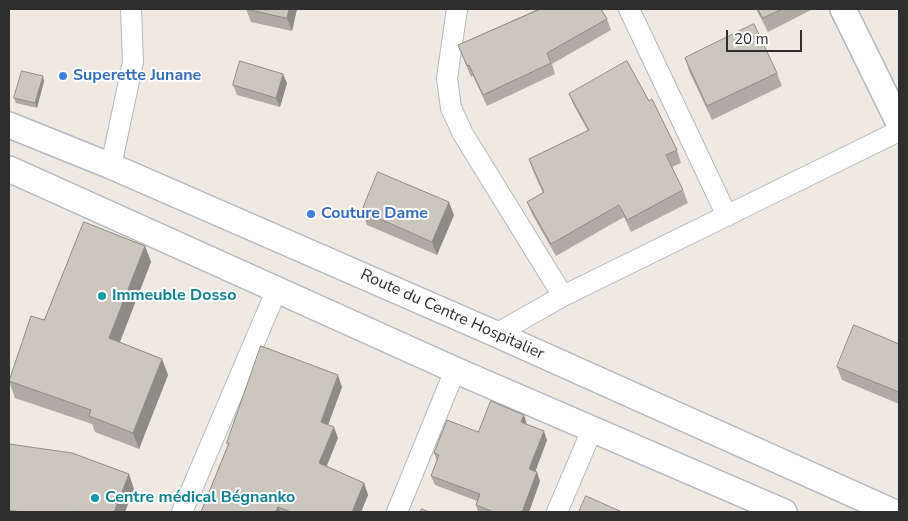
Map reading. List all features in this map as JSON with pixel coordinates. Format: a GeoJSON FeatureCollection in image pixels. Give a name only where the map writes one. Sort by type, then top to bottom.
{"type":"FeatureCollection","features":[{"type":"Feature","properties":{"kind":"street"},"geometry":{"type":"LineString","coordinates":[[111,166],[133,62],[130,9]]}},
{"type":"Feature","properties":{"kind":"street"},"geometry":{"type":"LineString","coordinates":[[457,9],[447,78],[451,108],[463,134],[563,296]]}},
{"type":"Feature","properties":{"kind":"street"},"geometry":{"type":"LineString","coordinates":[[629,9],[727,216]]}},
{"type":"Feature","properties":{"kind":"street"},"geometry":{"type":"LineString","coordinates":[[843,9],[899,123]]}},
{"type":"Feature","properties":{"kind":"street","name":"Route du Centre Hospitalier"},"geometry":{"type":"LineString","coordinates":[[9,125],[111,166],[496,334],[893,512]]}},
{"type":"Feature","properties":{"kind":"street"},"geometry":{"type":"LineString","coordinates":[[496,334],[563,296],[899,131]]}},
{"type":"Feature","properties":{"kind":"street"},"geometry":{"type":"LineString","coordinates":[[9,169],[455,370],[784,512]]}},
{"type":"Feature","properties":{"kind":"street"},"geometry":{"type":"LineString","coordinates":[[182,512],[277,289]]}},
{"type":"Feature","properties":{"kind":"street"},"geometry":{"type":"LineString","coordinates":[[397,512],[455,370]]}},
{"type":"Feature","properties":{"kind":"street"},"geometry":{"type":"LineString","coordinates":[[557,512],[592,430]]}},
{"type":"Feature","properties":{"kind":"building"},"geometry":{"type":"Polygon","coordinates":[[[246,9],[289,9],[287,18],[246,9]]]}},
{"type":"Feature","properties":{"kind":"building"},"geometry":{"type":"Polygon","coordinates":[[[537,9],[601,9],[607,19],[547,53],[551,63],[483,95],[458,45],[537,9]]]}},
{"type":"Feature","properties":{"kind":"building"},"geometry":{"type":"Polygon","coordinates":[[[758,9],[782,9],[763,18],[758,9]]]}},
{"type":"Feature","properties":{"kind":"building"},"geometry":{"type":"Polygon","coordinates":[[[754,24],[777,73],[707,106],[685,58],[754,24]]]}},
{"type":"Feature","properties":{"kind":"building"},"geometry":{"type":"Polygon","coordinates":[[[240,61],[283,74],[276,98],[233,85],[240,61]]]}},
{"type":"Feature","properties":{"kind":"building"},"geometry":{"type":"Polygon","coordinates":[[[627,61],[649,101],[652,99],[677,150],[666,155],[683,190],[627,220],[619,205],[551,244],[527,202],[544,192],[529,159],[589,130],[569,94],[627,61]]]}},
{"type":"Feature","properties":{"kind":"building"},"geometry":{"type":"Polygon","coordinates":[[[22,71],[43,76],[35,103],[14,98],[22,71]]]}},
{"type":"Feature","properties":{"kind":"building"},"geometry":{"type":"Polygon","coordinates":[[[378,172],[449,202],[432,242],[362,211],[378,172]]]}},
{"type":"Feature","properties":{"kind":"building"},"geometry":{"type":"Polygon","coordinates":[[[84,222],[145,246],[109,338],[162,359],[133,433],[89,416],[91,410],[9,381],[31,316],[44,320],[84,222]]]}},
{"type":"Feature","properties":{"kind":"building"},"geometry":{"type":"Polygon","coordinates":[[[854,325],[899,344],[899,392],[837,367],[854,325]]]}},
{"type":"Feature","properties":{"kind":"building"},"geometry":{"type":"Polygon","coordinates":[[[261,346],[338,375],[321,422],[334,427],[319,463],[364,483],[352,512],[291,512],[278,507],[276,512],[201,512],[229,443],[227,443],[261,346]]]}},
{"type":"Feature","properties":{"kind":"building"},"geometry":{"type":"Polygon","coordinates":[[[491,401],[524,415],[521,422],[544,431],[529,469],[537,472],[522,512],[494,512],[476,505],[480,494],[431,476],[439,455],[434,453],[447,420],[478,432],[491,401]]]}},
{"type":"Feature","properties":{"kind":"building"},"geometry":{"type":"Polygon","coordinates":[[[9,444],[72,453],[129,474],[114,512],[21,512],[9,510],[9,444]]]}},
{"type":"Feature","properties":{"kind":"building"},"geometry":{"type":"Polygon","coordinates":[[[586,496],[622,512],[579,512],[586,496]]]}},
{"type":"Feature","properties":{"kind":"place","name":"Superette Junane"},"geometry":{"type":"Point","coordinates":[63,76]}},
{"type":"Feature","properties":{"kind":"place","name":"Couture Dame"},"geometry":{"type":"Point","coordinates":[311,214]}},
{"type":"Feature","properties":{"kind":"place","name":"Immeuble Dosso"},"geometry":{"type":"Point","coordinates":[102,296]}},
{"type":"Feature","properties":{"kind":"place","name":"Centre médical Bégnanko"},"geometry":{"type":"Point","coordinates":[95,498]}}]}
